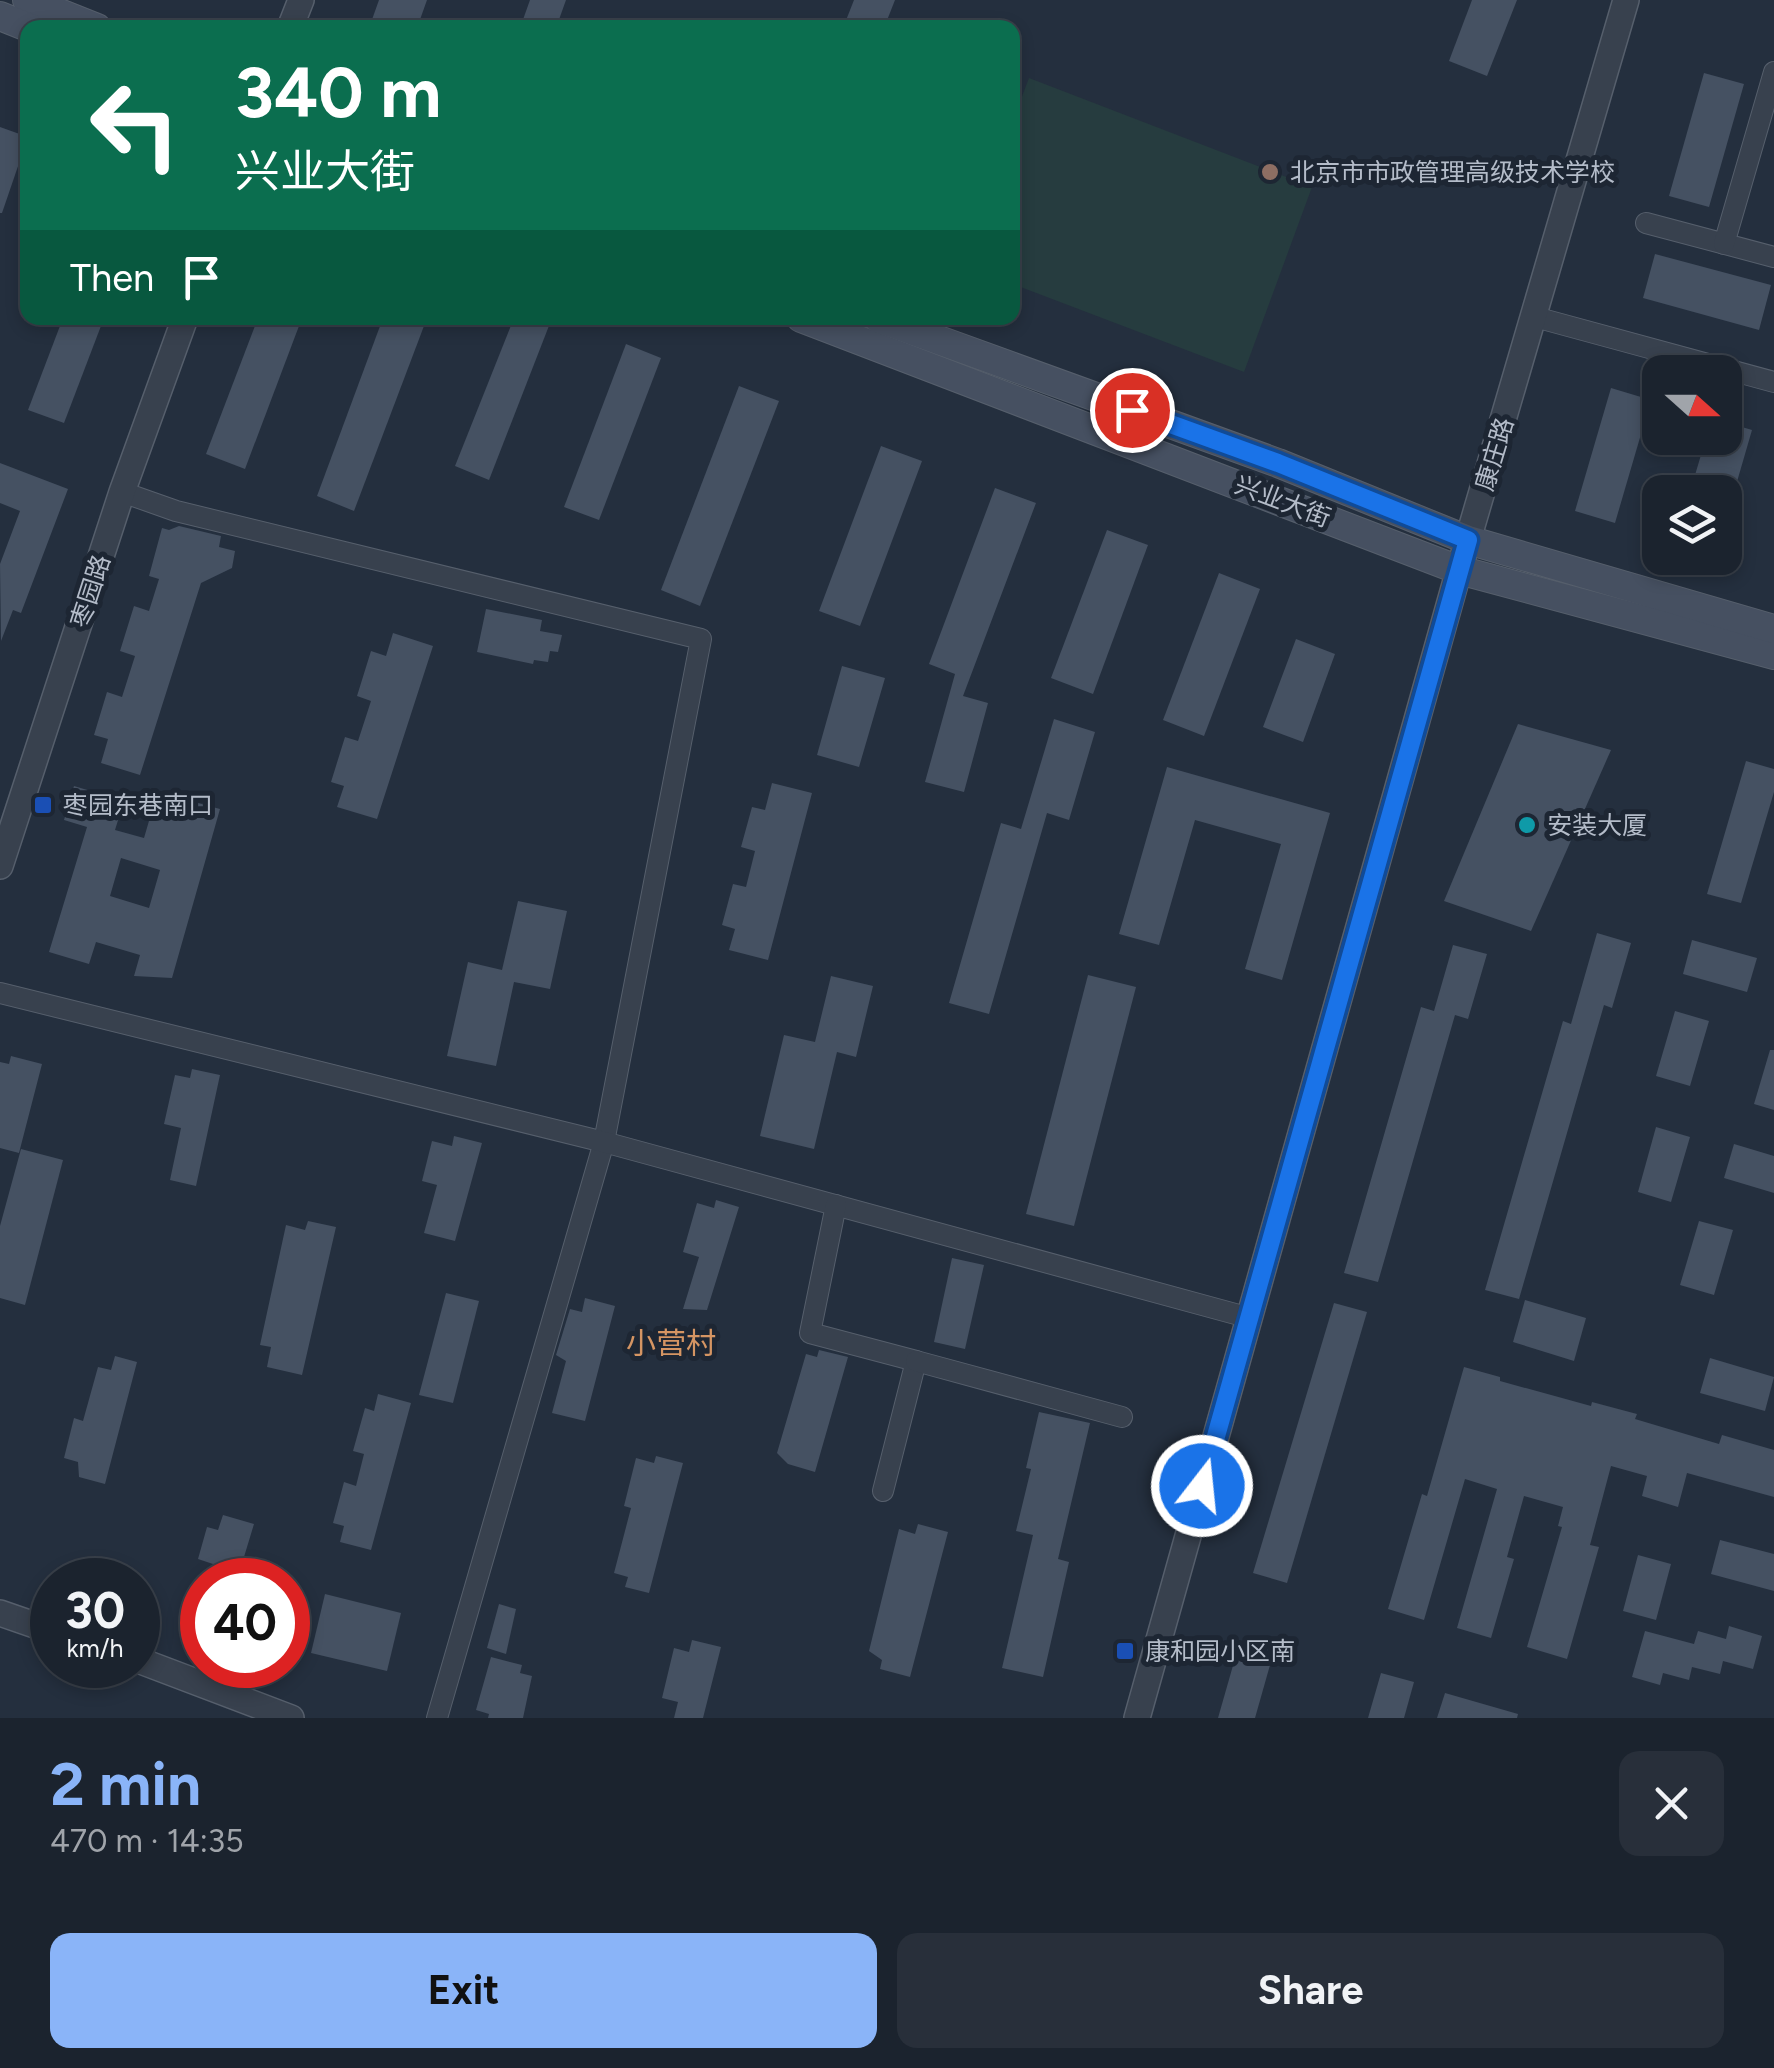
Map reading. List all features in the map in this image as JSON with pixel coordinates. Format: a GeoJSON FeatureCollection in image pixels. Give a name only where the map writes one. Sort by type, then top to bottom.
{"type":"FeatureCollection","features":[{"type":"Feature","properties":{"kind":"main road"},"geometry":{"type":"LineString","coordinates":[[27,0],[76,20]]}},
{"type":"Feature","properties":{"kind":"main road","name":"兴业大街"},"geometry":{"type":"LineString","coordinates":[[819,325],[1459,570],[1774,655]]}},
{"type":"Feature","properties":{"kind":"main road","name":"兴业大街"},"geometry":{"type":"LineString","coordinates":[[897,325],[1278,463],[1468,540],[1774,628]]}},
{"type":"Feature","properties":{"kind":"street","name":"康庄路"},"geometry":{"type":"LineString","coordinates":[[1137,1718],[1459,570],[1626,0]]}},
{"type":"Feature","properties":{"kind":"street"},"geometry":{"type":"LineString","coordinates":[[1724,244],[1774,72]]}},
{"type":"Feature","properties":{"kind":"street"},"geometry":{"type":"LineString","coordinates":[[1646,223],[1774,257]]}},
{"type":"Feature","properties":{"kind":"street"},"geometry":{"type":"LineString","coordinates":[[1535,317],[1774,382]]}},
{"type":"Feature","properties":{"kind":"street","name":"枣园路"},"geometry":{"type":"LineString","coordinates":[[0,866],[122,492],[182,325]]}},
{"type":"Feature","properties":{"kind":"street"},"geometry":{"type":"LineString","coordinates":[[122,492],[176,511],[701,639],[604,1142],[438,1718]]}},
{"type":"Feature","properties":{"kind":"street"},"geometry":{"type":"LineString","coordinates":[[0,992],[604,1142],[1250,1318]]}},
{"type":"Feature","properties":{"kind":"street"},"geometry":{"type":"LineString","coordinates":[[836,1205],[810,1333],[1122,1417]]}},
{"type":"Feature","properties":{"kind":"street"},"geometry":{"type":"LineString","coordinates":[[884,1490],[916,1361]]}},
{"type":"Feature","properties":{"kind":"street"},"geometry":{"type":"LineString","coordinates":[[0,1613],[30,1623]]}},
{"type":"Feature","properties":{"kind":"street"},"geometry":{"type":"LineString","coordinates":[[160,1668],[291,1718]]}},
{"type":"Feature","properties":{"kind":"green space"},"geometry":{"type":"Polygon","coordinates":[[[1029,78],[1312,187],[1244,372],[1020,287],[1020,102],[1029,78]]]}},
{"type":"Feature","properties":{"kind":"building"},"geometry":{"type":"Polygon","coordinates":[[[379,0],[427,0],[420,20],[372,20],[379,0]]]}},
{"type":"Feature","properties":{"kind":"building"},"geometry":{"type":"Polygon","coordinates":[[[530,0],[566,0],[559,20],[523,20],[530,0]]]}},
{"type":"Feature","properties":{"kind":"building"},"geometry":{"type":"Polygon","coordinates":[[[854,0],[895,0],[887,20],[846,20],[854,0]]]}},
{"type":"Feature","properties":{"kind":"building"},"geometry":{"type":"Polygon","coordinates":[[[1472,0],[1517,0],[1487,76],[1449,61],[1472,0]]]}},
{"type":"Feature","properties":{"kind":"building"},"geometry":{"type":"Polygon","coordinates":[[[1704,73],[1744,84],[1709,207],[1669,196],[1704,73]]]}},
{"type":"Feature","properties":{"kind":"building"},"geometry":{"type":"Polygon","coordinates":[[[0,127],[20,134],[20,160],[0,213],[0,127]]]}},
{"type":"Feature","properties":{"kind":"building"},"geometry":{"type":"Polygon","coordinates":[[[1655,254],[1771,285],[1759,330],[1643,298],[1655,254]]]}},
{"type":"Feature","properties":{"kind":"building"},"geometry":{"type":"Polygon","coordinates":[[[60,325],[101,325],[64,423],[28,410],[60,325]]]}},
{"type":"Feature","properties":{"kind":"building"},"geometry":{"type":"Polygon","coordinates":[[[255,325],[299,325],[245,469],[206,454],[255,325]]]}},
{"type":"Feature","properties":{"kind":"building"},"geometry":{"type":"Polygon","coordinates":[[[380,325],[424,325],[354,511],[317,496],[380,325]]]}},
{"type":"Feature","properties":{"kind":"building"},"geometry":{"type":"Polygon","coordinates":[[[511,325],[549,325],[489,480],[455,466],[511,325]]]}},
{"type":"Feature","properties":{"kind":"building"},"geometry":{"type":"Polygon","coordinates":[[[626,344],[661,358],[599,520],[564,507],[626,344]]]}},
{"type":"Feature","properties":{"kind":"building"},"geometry":{"type":"Polygon","coordinates":[[[739,386],[779,401],[700,606],[661,590],[739,386]]]}},
{"type":"Feature","properties":{"kind":"building"},"geometry":{"type":"Polygon","coordinates":[[[1611,388],[1642,397],[1642,431],[1615,523],[1575,511],[1611,388]]]}},
{"type":"Feature","properties":{"kind":"building"},"geometry":{"type":"Polygon","coordinates":[[[1742,427],[1752,430],[1739,475],[1695,475],[1701,455],[1742,455],[1742,427]]]}},
{"type":"Feature","properties":{"kind":"building"},"geometry":{"type":"Polygon","coordinates":[[[881,446],[922,461],[860,626],[819,611],[881,446]]]}},
{"type":"Feature","properties":{"kind":"building"},"geometry":{"type":"Polygon","coordinates":[[[0,463],[68,489],[21,613],[13,610],[1,641],[0,564],[20,511],[0,503],[0,463]]]}},
{"type":"Feature","properties":{"kind":"building"},"geometry":{"type":"Polygon","coordinates":[[[995,488],[1036,503],[963,696],[988,703],[964,792],[925,782],[955,674],[929,664],[995,488]]]}},
{"type":"Feature","properties":{"kind":"building"},"geometry":{"type":"Polygon","coordinates":[[[179,526],[221,536],[219,547],[235,551],[232,568],[201,583],[140,775],[101,763],[108,739],[94,735],[107,692],[122,697],[135,656],[120,651],[134,606],[149,611],[159,579],[149,576],[162,528],[179,526]]]}},
{"type":"Feature","properties":{"kind":"building"},"geometry":{"type":"Polygon","coordinates":[[[1107,530],[1148,545],[1093,694],[1051,678],[1107,530]]]}},
{"type":"Feature","properties":{"kind":"building"},"geometry":{"type":"Polygon","coordinates":[[[1219,573],[1260,589],[1204,736],[1163,720],[1219,573]]]}},
{"type":"Feature","properties":{"kind":"building"},"geometry":{"type":"Polygon","coordinates":[[[486,609],[542,620],[540,631],[562,635],[558,652],[550,651],[548,662],[534,660],[533,664],[477,652],[486,609]]]}},
{"type":"Feature","properties":{"kind":"building"},"geometry":{"type":"Polygon","coordinates":[[[393,633],[433,646],[377,819],[337,807],[344,786],[331,782],[345,737],[358,741],[371,701],[357,696],[371,651],[386,656],[393,633]]]}},
{"type":"Feature","properties":{"kind":"building"},"geometry":{"type":"Polygon","coordinates":[[[1296,639],[1335,654],[1303,742],[1263,727],[1296,639]]]}},
{"type":"Feature","properties":{"kind":"building"},"geometry":{"type":"Polygon","coordinates":[[[842,666],[885,678],[859,767],[817,755],[842,666]]]}},
{"type":"Feature","properties":{"kind":"building"},"geometry":{"type":"Polygon","coordinates":[[[1054,719],[1095,732],[1069,820],[1047,813],[989,1014],[949,1003],[1001,823],[1021,829],[1054,719]]]}},
{"type":"Feature","properties":{"kind":"building","name":"安装大厦"},"geometry":{"type":"Polygon","coordinates":[[[1518,724],[1611,750],[1531,931],[1444,901],[1518,724]]]}},
{"type":"Feature","properties":{"kind":"building"},"geometry":{"type":"Polygon","coordinates":[[[1746,761],[1774,769],[1774,792],[1741,903],[1707,894],[1746,761]]]}},
{"type":"Feature","properties":{"kind":"building"},"geometry":{"type":"Polygon","coordinates":[[[1167,767],[1330,813],[1282,980],[1245,969],[1281,844],[1195,820],[1159,945],[1119,934],[1167,767]]]}},
{"type":"Feature","properties":{"kind":"building"},"geometry":{"type":"Polygon","coordinates":[[[772,783],[812,793],[768,960],[729,950],[735,929],[722,925],[733,884],[746,887],[755,851],[741,847],[752,807],[765,810],[772,783]]]}},
{"type":"Feature","properties":{"kind":"building"},"geometry":{"type":"Polygon","coordinates":[[[74,786],[124,801],[115,830],[144,838],[151,814],[166,818],[172,796],[220,809],[172,978],[134,976],[140,955],[96,942],[89,964],[49,952],[87,827],[64,820],[74,786]],[[121,858],[110,896],[149,908],[160,870],[121,858]]]}},
{"type":"Feature","properties":{"kind":"building"},"geometry":{"type":"Polygon","coordinates":[[[518,901],[567,911],[550,989],[514,982],[496,1066],[447,1056],[468,962],[502,970],[518,901]]]}},
{"type":"Feature","properties":{"kind":"building"},"geometry":{"type":"Polygon","coordinates":[[[1597,933],[1631,943],[1612,1008],[1604,1005],[1519,1299],[1485,1290],[1563,1021],[1571,1024],[1597,933]]]}},
{"type":"Feature","properties":{"kind":"building"},"geometry":{"type":"Polygon","coordinates":[[[1692,940],[1757,958],[1747,992],[1683,974],[1692,940]]]}},
{"type":"Feature","properties":{"kind":"building"},"geometry":{"type":"Polygon","coordinates":[[[1453,945],[1487,954],[1468,1019],[1455,1015],[1378,1282],[1344,1273],[1421,1007],[1434,1011],[1453,945]]]}},
{"type":"Feature","properties":{"kind":"building"},"geometry":{"type":"Polygon","coordinates":[[[1088,975],[1136,987],[1074,1226],[1026,1214],[1088,975]]]}},
{"type":"Feature","properties":{"kind":"building"},"geometry":{"type":"Polygon","coordinates":[[[831,976],[873,986],[856,1057],[837,1052],[814,1149],[760,1136],[784,1035],[815,1042],[831,976]]]}},
{"type":"Feature","properties":{"kind":"building"},"geometry":{"type":"Polygon","coordinates":[[[1675,1011],[1709,1021],[1690,1086],[1656,1076],[1675,1011]]]}},
{"type":"Feature","properties":{"kind":"building"},"geometry":{"type":"Polygon","coordinates":[[[1770,1050],[1774,1050],[1774,1110],[1754,1104],[1770,1050]]]}},
{"type":"Feature","properties":{"kind":"building"},"geometry":{"type":"Polygon","coordinates":[[[11,1056],[42,1064],[19,1153],[0,1148],[0,1062],[9,1064],[11,1056]]]}},
{"type":"Feature","properties":{"kind":"building"},"geometry":{"type":"Polygon","coordinates":[[[192,1069],[220,1075],[196,1186],[170,1180],[181,1128],[164,1124],[175,1075],[190,1078],[192,1069]]]}},
{"type":"Feature","properties":{"kind":"building"},"geometry":{"type":"Polygon","coordinates":[[[1656,1127],[1690,1137],[1671,1202],[1638,1192],[1656,1127]]]}},
{"type":"Feature","properties":{"kind":"building"},"geometry":{"type":"Polygon","coordinates":[[[454,1136],[482,1143],[455,1241],[424,1233],[437,1185],[422,1181],[432,1141],[452,1146],[454,1136]]]}},
{"type":"Feature","properties":{"kind":"building"},"geometry":{"type":"Polygon","coordinates":[[[1734,1144],[1774,1156],[1774,1193],[1724,1178],[1734,1144]]]}},
{"type":"Feature","properties":{"kind":"building"},"geometry":{"type":"Polygon","coordinates":[[[21,1149],[63,1160],[25,1305],[0,1298],[0,1226],[21,1149]]]}},
{"type":"Feature","properties":{"kind":"building"},"geometry":{"type":"Polygon","coordinates":[[[716,1200],[739,1207],[707,1310],[683,1309],[699,1257],[683,1252],[697,1203],[714,1208],[716,1200]]]}},
{"type":"Feature","properties":{"kind":"building"},"geometry":{"type":"Polygon","coordinates":[[[308,1221],[336,1227],[302,1375],[267,1367],[271,1347],[260,1345],[286,1225],[305,1230],[308,1221]]]}},
{"type":"Feature","properties":{"kind":"building"},"geometry":{"type":"Polygon","coordinates":[[[1699,1221],[1733,1230],[1714,1295],[1680,1285],[1699,1221]]]}},
{"type":"Feature","properties":{"kind":"building"},"geometry":{"type":"Polygon","coordinates":[[[952,1258],[984,1265],[965,1349],[934,1342],[952,1258]]]}},
{"type":"Feature","properties":{"kind":"building"},"geometry":{"type":"Polygon","coordinates":[[[446,1293],[479,1301],[453,1403],[419,1395],[446,1293]]]}},
{"type":"Feature","properties":{"kind":"building"},"geometry":{"type":"Polygon","coordinates":[[[585,1298],[615,1306],[585,1421],[552,1413],[566,1361],[556,1355],[570,1309],[582,1312],[585,1298]]]}},
{"type":"Feature","properties":{"kind":"building"},"geometry":{"type":"Polygon","coordinates":[[[1525,1300],[1586,1318],[1574,1361],[1513,1342],[1525,1300]]]}},
{"type":"Feature","properties":{"kind":"building"},"geometry":{"type":"Polygon","coordinates":[[[1334,1303],[1367,1312],[1287,1583],[1253,1573],[1334,1303]]]}},
{"type":"Feature","properties":{"kind":"building"},"geometry":{"type":"Polygon","coordinates":[[[819,1350],[848,1357],[815,1472],[788,1464],[777,1453],[806,1354],[817,1357],[819,1350]]]}},
{"type":"Feature","properties":{"kind":"building"},"geometry":{"type":"Polygon","coordinates":[[[115,1356],[137,1362],[105,1484],[79,1477],[78,1462],[64,1458],[74,1418],[83,1421],[98,1367],[111,1370],[115,1356]]]}},
{"type":"Feature","properties":{"kind":"building"},"geometry":{"type":"Polygon","coordinates":[[[1710,1358],[1774,1377],[1765,1411],[1700,1393],[1710,1358]]]}},
{"type":"Feature","properties":{"kind":"building"},"geometry":{"type":"Polygon","coordinates":[[[1464,1367],[1591,1406],[1592,1402],[1637,1414],[1635,1419],[1719,1444],[1722,1435],[1774,1450],[1774,1497],[1687,1473],[1678,1507],[1642,1496],[1647,1476],[1611,1466],[1590,1545],[1599,1547],[1567,1659],[1527,1647],[1562,1527],[1558,1526],[1563,1507],[1524,1496],[1507,1557],[1514,1559],[1491,1638],[1457,1628],[1497,1489],[1465,1479],[1424,1620],[1388,1609],[1422,1494],[1427,1496],[1464,1367]]]}},
{"type":"Feature","properties":{"kind":"building"},"geometry":{"type":"Polygon","coordinates":[[[378,1394],[411,1403],[371,1550],[340,1542],[344,1526],[333,1523],[344,1482],[356,1486],[364,1454],[353,1451],[365,1408],[374,1411],[378,1394]]]}},
{"type":"Feature","properties":{"kind":"building"},"geometry":{"type":"Polygon","coordinates":[[[1039,1412],[1090,1423],[1058,1559],[1069,1562],[1043,1677],[1002,1668],[1033,1535],[1016,1531],[1039,1412]]]}},
{"type":"Feature","properties":{"kind":"building"},"geometry":{"type":"Polygon","coordinates":[[[656,1456],[683,1463],[649,1593],[625,1587],[628,1577],[614,1573],[631,1508],[624,1506],[636,1458],[654,1463],[656,1456]]]}},
{"type":"Feature","properties":{"kind":"building"},"geometry":{"type":"Polygon","coordinates":[[[223,1515],[254,1524],[244,1558],[198,1558],[207,1527],[218,1530],[223,1515]]]}},
{"type":"Feature","properties":{"kind":"building"},"geometry":{"type":"Polygon","coordinates":[[[918,1524],[948,1532],[910,1677],[880,1669],[882,1660],[869,1651],[899,1529],[915,1534],[918,1524]]]}},
{"type":"Feature","properties":{"kind":"building"},"geometry":{"type":"Polygon","coordinates":[[[1720,1540],[1774,1554],[1774,1591],[1711,1574],[1720,1540]]]}},
{"type":"Feature","properties":{"kind":"building"},"geometry":{"type":"Polygon","coordinates":[[[1638,1555],[1671,1564],[1656,1620],[1623,1611],[1638,1555]]]}},
{"type":"Feature","properties":{"kind":"building"},"geometry":{"type":"Polygon","coordinates":[[[325,1594],[401,1613],[387,1671],[311,1653],[325,1594]]]}},
{"type":"Feature","properties":{"kind":"building"},"geometry":{"type":"Polygon","coordinates":[[[499,1604],[516,1609],[506,1654],[487,1648],[499,1604]]]}},
{"type":"Feature","properties":{"kind":"building"},"geometry":{"type":"Polygon","coordinates":[[[1729,1626],[1762,1636],[1753,1669],[1723,1661],[1720,1674],[1692,1667],[1689,1680],[1663,1673],[1660,1685],[1632,1677],[1645,1631],[1694,1644],[1698,1631],[1726,1639],[1729,1626]]]}},
{"type":"Feature","properties":{"kind":"building"},"geometry":{"type":"Polygon","coordinates":[[[692,1640],[721,1647],[703,1718],[674,1718],[678,1702],[662,1698],[674,1648],[689,1652],[692,1640]]]}},
{"type":"Feature","properties":{"kind":"building"},"geometry":{"type":"Polygon","coordinates":[[[1238,1648],[1272,1658],[1255,1718],[1218,1718],[1238,1648]]]}},
{"type":"Feature","properties":{"kind":"building"},"geometry":{"type":"Polygon","coordinates":[[[491,1657],[522,1665],[520,1673],[532,1676],[523,1718],[488,1718],[489,1714],[476,1710],[491,1657]]]}},
{"type":"Feature","properties":{"kind":"building"},"geometry":{"type":"Polygon","coordinates":[[[1381,1673],[1414,1682],[1404,1718],[1368,1718],[1381,1673]]]}},
{"type":"Feature","properties":{"kind":"building"},"geometry":{"type":"Polygon","coordinates":[[[1445,1693],[1518,1714],[1517,1718],[1437,1718],[1445,1693]]]}},
{"type":"Feature","properties":{"kind":"place","name":"北京市市政管理高级技术学校"},"geometry":{"type":"Point","coordinates":[1270,172]}},
{"type":"Feature","properties":{"kind":"place","name":"枣园东巷南口"},"geometry":{"type":"Point","coordinates":[43,805]}},
{"type":"Feature","properties":{"kind":"place","name":"安装大厦"},"geometry":{"type":"Point","coordinates":[1527,825]}},
{"type":"Feature","properties":{"kind":"place","name":"康和园小区南"},"geometry":{"type":"Point","coordinates":[1125,1651]}},
{"type":"Feature","properties":{"kind":"district","name":"小营村"},"geometry":{"type":"Point","coordinates":[671,1343]}},
{"type":"Feature","properties":{"kind":"route"},"geometry":{"type":"LineString","coordinates":[[1132,410],[1278,463],[1468,540],[1202,1486]]}}]}
